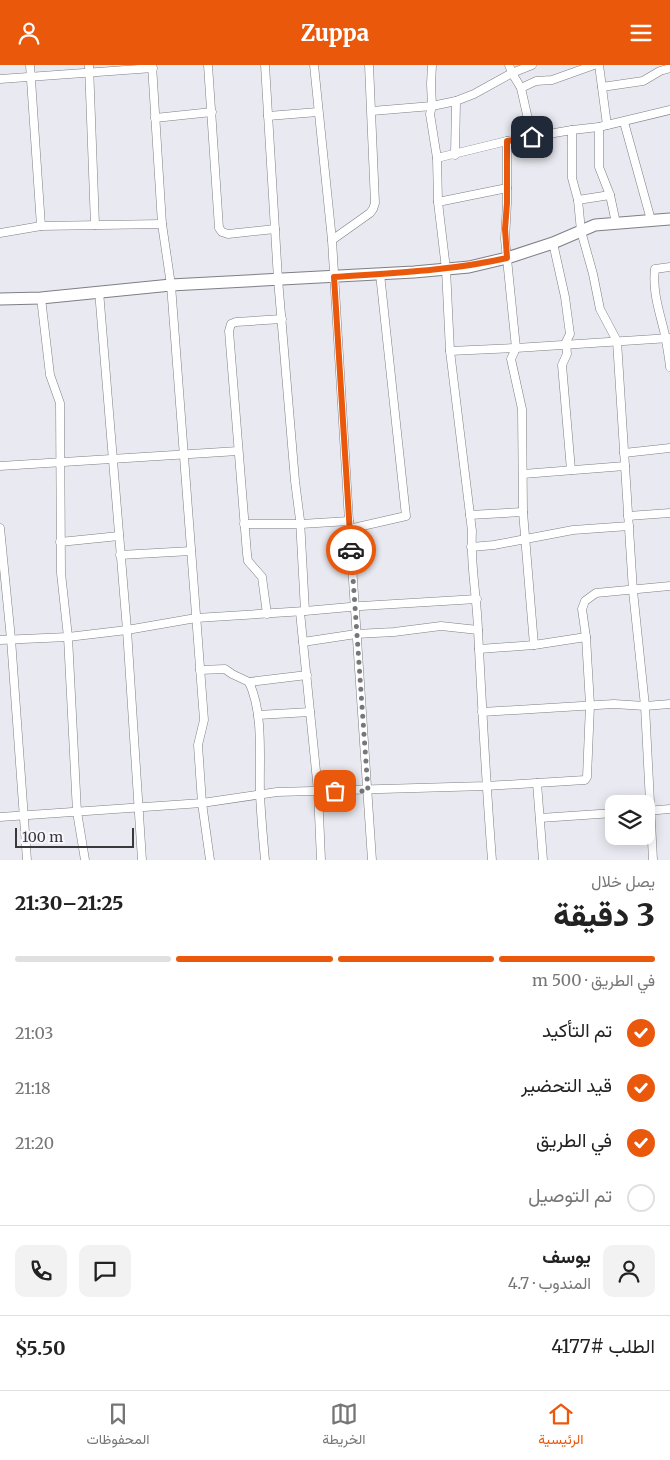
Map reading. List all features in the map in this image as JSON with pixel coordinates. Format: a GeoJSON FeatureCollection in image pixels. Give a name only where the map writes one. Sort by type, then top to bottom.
{"type":"FeatureCollection","features":[{"type":"Feature","properties":{"kind":"street"},"geometry":{"type":"LineString","coordinates":[[30,65],[41,226]]}},
{"type":"Feature","properties":{"kind":"street"},"geometry":{"type":"LineString","coordinates":[[208,65],[219,228],[222,232],[228,234],[275,229]]}},
{"type":"Feature","properties":{"kind":"street"},"geometry":{"type":"LineString","coordinates":[[265,65],[278,279],[300,524],[303,642],[318,791],[321,860]]}},
{"type":"Feature","properties":{"kind":"street"},"geometry":{"type":"LineString","coordinates":[[314,65],[332,241],[354,606],[372,860]]}},
{"type":"Feature","properties":{"kind":"street"},"geometry":{"type":"LineString","coordinates":[[332,241],[370,213],[374,206],[369,65]]}},
{"type":"Feature","properties":{"kind":"street"},"geometry":{"type":"LineString","coordinates":[[432,65],[430,84],[432,106],[430,114],[437,159],[438,202],[446,269],[450,351],[472,531],[471,547],[477,599],[486,786],[492,860]]}},
{"type":"Feature","properties":{"kind":"street"},"geometry":{"type":"LineString","coordinates":[[509,65],[521,88],[532,137]]}},
{"type":"Feature","properties":{"kind":"street"},"geometry":{"type":"LineString","coordinates":[[372,111],[432,106],[456,101],[532,65],[536,81]]}},
{"type":"Feature","properties":{"kind":"street"},"geometry":{"type":"LineString","coordinates":[[521,88],[536,81],[552,80],[594,65]]}},
{"type":"Feature","properties":{"kind":"street"},"geometry":{"type":"LineString","coordinates":[[599,65],[607,125]]}},
{"type":"Feature","properties":{"kind":"street"},"geometry":{"type":"LineString","coordinates":[[0,79],[90,69],[153,67],[162,224],[171,285],[204,721],[198,743],[202,803],[210,860]]}},
{"type":"Feature","properties":{"kind":"street"},"geometry":{"type":"LineString","coordinates":[[602,87],[643,81],[660,71],[670,68]]}},
{"type":"Feature","properties":{"kind":"street"},"geometry":{"type":"LineString","coordinates":[[90,69],[95,225]]}},
{"type":"Feature","properties":{"kind":"street"},"geometry":{"type":"LineString","coordinates":[[455,155],[456,101]]}},
{"type":"Feature","properties":{"kind":"street"},"geometry":{"type":"LineString","coordinates":[[437,159],[507,141],[599,127],[670,110]]}},
{"type":"Feature","properties":{"kind":"street"},"geometry":{"type":"LineString","coordinates":[[155,118],[212,112]]}},
{"type":"Feature","properties":{"kind":"street"},"geometry":{"type":"LineString","coordinates":[[268,116],[318,112]]}},
{"type":"Feature","properties":{"kind":"street"},"geometry":{"type":"LineString","coordinates":[[624,121],[651,220]]}},
{"type":"Feature","properties":{"kind":"street"},"geometry":{"type":"LineString","coordinates":[[599,127],[599,167],[610,195],[616,223]]}},
{"type":"Feature","properties":{"kind":"street"},"geometry":{"type":"LineString","coordinates":[[572,130],[572,178],[578,199],[581,231],[594,274],[600,309],[617,341],[633,591],[645,706],[648,795]]}},
{"type":"Feature","properties":{"kind":"street"},"geometry":{"type":"LineString","coordinates":[[507,141],[507,218],[505,229],[516,348],[511,359],[522,409],[522,512],[526,539],[534,645]]}},
{"type":"Feature","properties":{"kind":"street"},"geometry":{"type":"LineString","coordinates":[[438,202],[507,188]]}},
{"type":"Feature","properties":{"kind":"street"},"geometry":{"type":"LineString","coordinates":[[578,199],[610,195]]}},
{"type":"Feature","properties":{"kind":"street"},"geometry":{"type":"LineString","coordinates":[[0,299],[40,298],[171,285],[334,277],[468,267],[507,258],[554,243],[595,225],[670,219]]}},
{"type":"Feature","properties":{"kind":"street"},"geometry":{"type":"LineString","coordinates":[[0,233],[41,226],[162,224]]}},
{"type":"Feature","properties":{"kind":"street"},"geometry":{"type":"LineString","coordinates":[[554,243],[570,333],[562,365],[571,470]]}},
{"type":"Feature","properties":{"kind":"street"},"geometry":{"type":"LineString","coordinates":[[670,267],[655,269],[656,303],[668,338],[670,367]]}},
{"type":"Feature","properties":{"kind":"street"},"geometry":{"type":"LineString","coordinates":[[244,524],[349,525],[406,516],[380,274]]}},
{"type":"Feature","properties":{"kind":"street"},"geometry":{"type":"LineString","coordinates":[[99,291],[114,459],[140,808],[142,860]]}},
{"type":"Feature","properties":{"kind":"street"},"geometry":{"type":"LineString","coordinates":[[40,298],[50,375],[60,403],[61,573],[68,637],[77,812],[85,860]]}},
{"type":"Feature","properties":{"kind":"street"},"geometry":{"type":"LineString","coordinates":[[267,614],[262,577],[248,561],[229,328],[236,322],[282,319]]}},
{"type":"Feature","properties":{"kind":"street"},"geometry":{"type":"LineString","coordinates":[[450,351],[668,338]]}},
{"type":"Feature","properties":{"kind":"street"},"geometry":{"type":"LineString","coordinates":[[624,453],[670,448]]}},
{"type":"Feature","properties":{"kind":"street"},"geometry":{"type":"LineString","coordinates":[[0,466],[238,451]]}},
{"type":"Feature","properties":{"kind":"street"},"geometry":{"type":"LineString","coordinates":[[523,474],[625,466]]}},
{"type":"Feature","properties":{"kind":"street"},"geometry":{"type":"LineString","coordinates":[[470,515],[522,512]]}},
{"type":"Feature","properties":{"kind":"street"},"geometry":{"type":"LineString","coordinates":[[628,516],[670,513]]}},
{"type":"Feature","properties":{"kind":"street"},"geometry":{"type":"LineString","coordinates":[[471,547],[573,530],[629,526]]}},
{"type":"Feature","properties":{"kind":"street"},"geometry":{"type":"LineString","coordinates":[[0,528],[11,639],[27,860]]}},
{"type":"Feature","properties":{"kind":"street"},"geometry":{"type":"LineString","coordinates":[[60,543],[119,536]]}},
{"type":"Feature","properties":{"kind":"street"},"geometry":{"type":"LineString","coordinates":[[120,555],[191,551]]}},
{"type":"Feature","properties":{"kind":"street"},"geometry":{"type":"LineString","coordinates":[[0,817],[202,803],[277,792],[368,791],[586,779],[590,705],[586,637],[582,609],[588,597],[596,593],[670,586]]}},
{"type":"Feature","properties":{"kind":"street"},"geometry":{"type":"LineString","coordinates":[[0,640],[68,637],[126,630],[196,618],[477,599]]}},
{"type":"Feature","properties":{"kind":"street"},"geometry":{"type":"LineString","coordinates":[[303,642],[356,634],[394,632],[445,625],[478,630]]}},
{"type":"Feature","properties":{"kind":"street"},"geometry":{"type":"LineString","coordinates":[[479,649],[534,645],[586,637]]}},
{"type":"Feature","properties":{"kind":"street"},"geometry":{"type":"LineString","coordinates":[[200,670],[225,669],[232,675],[250,682],[307,675]]}},
{"type":"Feature","properties":{"kind":"street"},"geometry":{"type":"LineString","coordinates":[[250,682],[254,692],[258,715],[260,795],[265,860]]}},
{"type":"Feature","properties":{"kind":"street"},"geometry":{"type":"LineString","coordinates":[[482,712],[614,703],[645,706],[670,704]]}},
{"type":"Feature","properties":{"kind":"street"},"geometry":{"type":"LineString","coordinates":[[258,715],[310,711]]}},
{"type":"Feature","properties":{"kind":"street"},"geometry":{"type":"LineString","coordinates":[[536,783],[543,860]]}},
{"type":"Feature","properties":{"kind":"street"},"geometry":{"type":"LineString","coordinates":[[655,810],[670,809]]}},
{"type":"Feature","properties":{"kind":"street"},"geometry":{"type":"LineString","coordinates":[[540,818],[605,814]]}},
{"type":"Feature","properties":{"kind":"street"},"geometry":{"type":"LineString","coordinates":[[652,845],[654,860]]}},
{"type":"Feature","properties":{"kind":"way so far"},"geometry":{"type":"LineString","coordinates":[[335,791],[368,791],[351,550]]}},
{"type":"Feature","properties":{"kind":"route"},"geometry":{"type":"LineString","coordinates":[[351,550],[334,277],[468,267],[507,258],[505,239],[507,218],[507,141],[532,137]]}}]}
